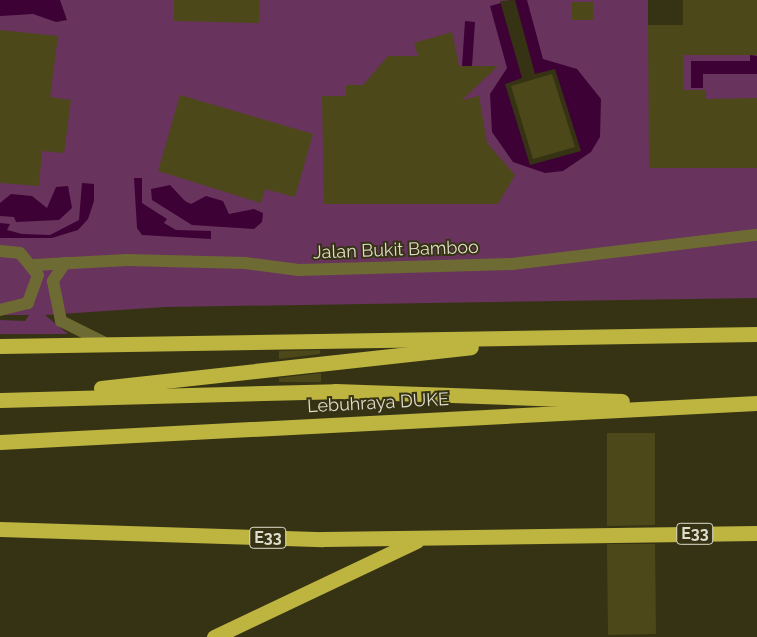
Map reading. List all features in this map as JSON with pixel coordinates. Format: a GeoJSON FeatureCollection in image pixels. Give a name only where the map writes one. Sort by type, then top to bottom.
{"type":"FeatureCollection","features":[{"type":"Feature","properties":{"kind":"highway"},"geometry":{"type":"LineString","coordinates":[[0,346],[757,334]]}},
{"type":"Feature","properties":{"kind":"highway"},"geometry":{"type":"LineString","coordinates":[[33,398],[182,377],[549,338]]}},
{"type":"Feature","properties":{"kind":"highway"},"geometry":{"type":"LineString","coordinates":[[0,400],[335,392],[726,404]]}},
{"type":"Feature","properties":{"kind":"highway","name":"Lebuhraya DUKE"},"geometry":{"type":"LineString","coordinates":[[0,442],[757,403]]}},
{"type":"Feature","properties":{"kind":"highway","name":"E33"},"geometry":{"type":"LineString","coordinates":[[0,529],[420,539],[757,533]]}},
{"type":"Feature","properties":{"kind":"highway"},"geometry":{"type":"LineString","coordinates":[[214,637],[420,539]]}},
{"type":"Feature","properties":{"kind":"street","name":"Jalan Bukit Bamboo"},"geometry":{"type":"LineString","coordinates":[[34,265],[149,260],[299,270],[512,264],[757,235]]}},
{"type":"Feature","properties":{"kind":"street"},"geometry":{"type":"LineString","coordinates":[[0,251],[20,253],[34,265],[38,285],[61,321],[108,344]]}},
{"type":"Feature","properties":{"kind":"street"},"geometry":{"type":"LineString","coordinates":[[61,321],[53,280],[66,263]]}},
{"type":"Feature","properties":{"kind":"street"},"geometry":{"type":"LineString","coordinates":[[0,310],[28,302],[38,285]]}},
{"type":"Feature","properties":{"kind":"shaded area"},"geometry":{"type":"Polygon","coordinates":[[[0,0],[648,0],[648,25],[683,25],[757,0],[757,298],[165,307],[45,315],[68,334],[0,334],[0,320],[25,321],[29,315],[0,315],[0,0]]]}},
{"type":"Feature","properties":{"kind":"shaded area"},"geometry":{"type":"Polygon","coordinates":[[[0,0],[60,0],[67,20],[56,22],[33,14],[0,16],[0,0]]]}},
{"type":"Feature","properties":{"kind":"shaded area"},"geometry":{"type":"Polygon","coordinates":[[[512,0],[527,0],[543,59],[577,69],[601,99],[600,137],[591,152],[563,171],[545,173],[513,162],[492,132],[490,94],[507,68],[490,6],[512,0]]]}},
{"type":"Feature","properties":{"kind":"shaded area"},"geometry":{"type":"Polygon","coordinates":[[[465,21],[475,22],[472,66],[462,66],[465,21]]]}},
{"type":"Feature","properties":{"kind":"shaded area"},"geometry":{"type":"Polygon","coordinates":[[[750,55],[757,56],[757,74],[703,74],[703,88],[691,88],[691,61],[750,61],[750,55]]]}},
{"type":"Feature","properties":{"kind":"shaded area"},"geometry":{"type":"Polygon","coordinates":[[[134,178],[142,178],[142,203],[167,219],[164,223],[176,230],[211,231],[211,239],[142,235],[137,228],[134,178]]]}},
{"type":"Feature","properties":{"kind":"shaded area"},"geometry":{"type":"Polygon","coordinates":[[[82,183],[94,184],[94,201],[88,219],[78,230],[52,238],[0,238],[0,223],[10,224],[7,230],[22,234],[50,235],[79,220],[82,183]]]}},
{"type":"Feature","properties":{"kind":"shaded area"},"geometry":{"type":"Polygon","coordinates":[[[170,185],[185,201],[191,204],[206,196],[223,201],[229,214],[254,209],[263,213],[262,222],[254,229],[192,225],[152,200],[151,189],[170,185]]]}},
{"type":"Feature","properties":{"kind":"shaded area"},"geometry":{"type":"Polygon","coordinates":[[[68,186],[72,208],[59,220],[16,222],[14,217],[0,216],[0,203],[11,194],[32,196],[47,208],[56,187],[68,186]]]}},
{"type":"Feature","properties":{"kind":"pier"},"geometry":{"type":"Polygon","coordinates":[[[515,0],[535,74],[555,69],[581,151],[530,165],[505,84],[522,78],[500,1],[515,0]]]}},
{"type":"Feature","properties":{"kind":"building"},"geometry":{"type":"Polygon","coordinates":[[[174,0],[259,0],[259,23],[174,21],[174,0]]]}},
{"type":"Feature","properties":{"kind":"building"},"geometry":{"type":"Polygon","coordinates":[[[683,0],[757,0],[757,55],[683,55],[683,90],[706,90],[706,99],[757,98],[757,168],[649,168],[648,25],[683,25],[683,0]]]}},
{"type":"Feature","properties":{"kind":"building"},"geometry":{"type":"Polygon","coordinates":[[[572,2],[593,2],[593,20],[572,20],[572,2]]]}},
{"type":"Feature","properties":{"kind":"building"},"geometry":{"type":"Polygon","coordinates":[[[0,30],[58,36],[50,97],[71,100],[64,153],[42,151],[39,186],[0,183],[0,30]]]}},
{"type":"Feature","properties":{"kind":"building"},"geometry":{"type":"Polygon","coordinates":[[[452,32],[459,66],[498,66],[462,100],[479,96],[487,143],[515,175],[498,204],[324,204],[322,96],[346,96],[346,85],[363,85],[388,56],[418,56],[414,43],[452,32]]]}},
{"type":"Feature","properties":{"kind":"building"},"geometry":{"type":"Polygon","coordinates":[[[552,74],[575,147],[533,159],[511,86],[552,74]]]}},
{"type":"Feature","properties":{"kind":"building"},"geometry":{"type":"Polygon","coordinates":[[[180,95],[313,134],[295,197],[265,189],[261,203],[158,171],[180,95]]]}},
{"type":"Feature","properties":{"kind":"building"},"geometry":{"type":"Polygon","coordinates":[[[320,350],[320,354],[279,359],[279,351],[320,350]]]}},
{"type":"Feature","properties":{"kind":"building"},"geometry":{"type":"Polygon","coordinates":[[[321,373],[321,382],[279,382],[279,378],[321,373]]]}},
{"type":"Feature","properties":{"kind":"building"},"geometry":{"type":"Polygon","coordinates":[[[607,433],[655,433],[655,525],[607,526],[607,433]]]}},
{"type":"Feature","properties":{"kind":"building"},"geometry":{"type":"Polygon","coordinates":[[[607,544],[655,544],[656,634],[608,635],[607,544]]]}}]}
